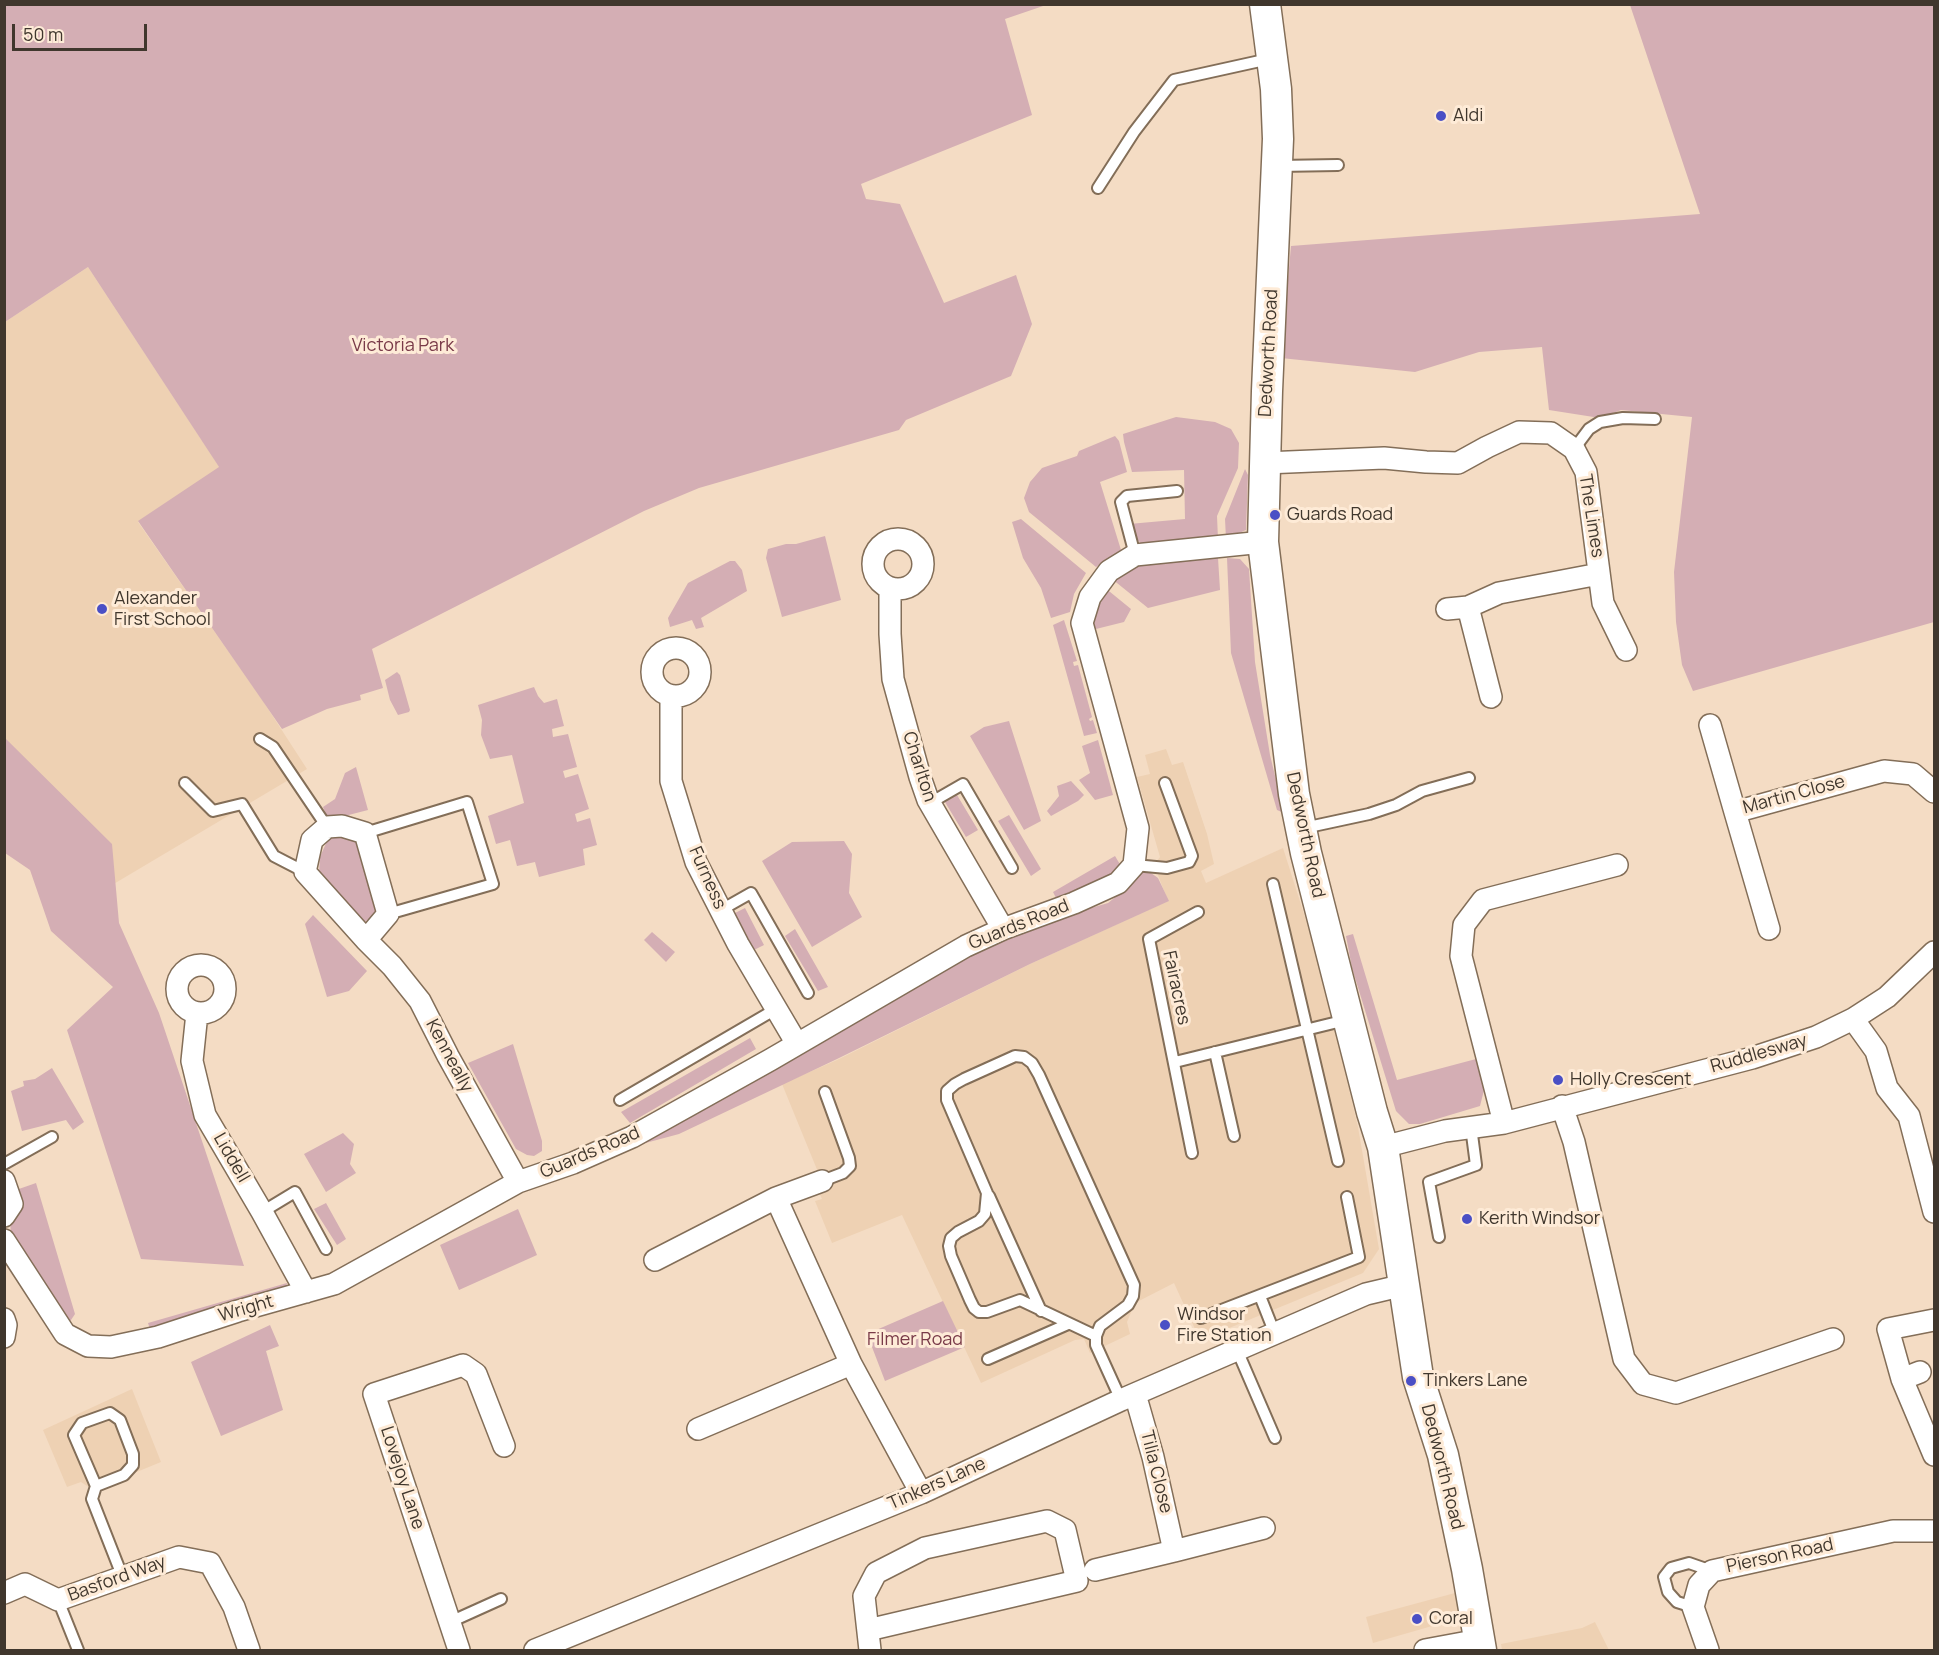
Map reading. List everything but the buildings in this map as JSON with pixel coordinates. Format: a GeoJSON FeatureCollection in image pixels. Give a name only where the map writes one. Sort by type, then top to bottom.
{"type":"FeatureCollection","features":[{"type":"Feature","properties":{"kind":"main road","name":"Dedworth Road"},"geometry":{"type":"LineString","coordinates":[[1265,4],[1273,58],[1278,122],[1264,463],[1263,542],[1294,794],[1372,1112],[1383,1147],[1418,1377],[1443,1455],[1480,1645]]}},
{"type":"Feature","properties":{"kind":"street"},"geometry":{"type":"LineString","coordinates":[[1264,463],[1384,458],[1458,463],[1519,432],[1551,434],[1574,449]]}},
{"type":"Feature","properties":{"kind":"street","name":"The Limes"},"geometry":{"type":"LineString","coordinates":[[1574,449],[1586,472],[1603,603],[1626,650]]}},
{"type":"Feature","properties":{"kind":"street"},"geometry":{"type":"LineString","coordinates":[[1134,865],[1138,828],[1082,622],[1090,597],[1109,571],[1135,555],[1263,542]]}},
{"type":"Feature","properties":{"kind":"street"},"geometry":{"type":"LineString","coordinates":[[1491,697],[1457,608],[1499,593],[1599,574]]}},
{"type":"Feature","properties":{"kind":"street","name":"Charlton"},"geometry":{"type":"LineString","coordinates":[[890,588],[893,679],[920,777],[930,803],[1003,929]]}},
{"type":"Feature","properties":{"kind":"street","name":"Furness"},"geometry":{"type":"LineString","coordinates":[[671,696],[671,781],[696,862],[738,944],[797,1044]]}},
{"type":"Feature","properties":{"kind":"street","name":"Martin Close"},"geometry":{"type":"LineString","coordinates":[[1710,724],[1735,812],[1884,771],[1913,774],[1935,792]]}},
{"type":"Feature","properties":{"kind":"street"},"geometry":{"type":"LineString","coordinates":[[1735,812],[1771,916]]}},
{"type":"Feature","properties":{"kind":"street"},"geometry":{"type":"LineString","coordinates":[[306,872],[312,840],[327,827],[342,826],[365,833],[388,914],[366,940]]}},
{"type":"Feature","properties":{"kind":"street","name":"Guards Road"},"geometry":{"type":"LineString","coordinates":[[518,1182],[573,1163],[632,1137],[966,946],[1118,883],[1134,865]]}},
{"type":"Feature","properties":{"kind":"street","name":"Kenneally"},"geometry":{"type":"LineString","coordinates":[[306,872],[420,1000],[448,1056],[518,1182]]}},
{"type":"Feature","properties":{"kind":"street"},"geometry":{"type":"LineString","coordinates":[[1504,1123],[1461,956],[1464,925],[1483,900],[1608,873]]}},
{"type":"Feature","properties":{"kind":"street","name":"Ruddlesway"},"geometry":{"type":"LineString","coordinates":[[1383,1147],[1445,1131],[1504,1123],[1752,1058],[1816,1037],[1853,1019],[1887,997],[1935,952]]}},
{"type":"Feature","properties":{"kind":"street","name":"Liddell"},"geometry":{"type":"LineString","coordinates":[[197,1012],[192,1061],[206,1114],[306,1292]]}},
{"type":"Feature","properties":{"kind":"street"},"geometry":{"type":"LineString","coordinates":[[1853,1019],[1876,1051],[1887,1088],[1909,1116],[1931,1187],[1935,1212]]}},
{"type":"Feature","properties":{"kind":"street"},"geometry":{"type":"LineString","coordinates":[[1563,1106],[1574,1142],[1624,1359],[1643,1384],[1676,1393],[1821,1338]]}},
{"type":"Feature","properties":{"kind":"street"},"geometry":{"type":"LineString","coordinates":[[4,1181],[12,1204],[4,1216]]}},
{"type":"Feature","properties":{"kind":"street"},"geometry":{"type":"LineString","coordinates":[[655,1260],[776,1198],[822,1181]]}},
{"type":"Feature","properties":{"kind":"street","name":"Wright"},"geometry":{"type":"LineString","coordinates":[[4,1240],[65,1334],[88,1346],[111,1347],[158,1336],[334,1284],[518,1182]]}},
{"type":"Feature","properties":{"kind":"street"},"geometry":{"type":"LineString","coordinates":[[776,1198],[851,1364],[921,1493]]}},
{"type":"Feature","properties":{"kind":"street","name":"Tinkers Lane"},"geometry":{"type":"LineString","coordinates":[[548,1648],[921,1493],[1128,1397],[1366,1294],[1404,1285]]}},
{"type":"Feature","properties":{"kind":"street"},"geometry":{"type":"LineString","coordinates":[[4,1319],[6,1325],[4,1337]]}},
{"type":"Feature","properties":{"kind":"street"},"geometry":{"type":"LineString","coordinates":[[1935,1320],[1888,1329],[1911,1375],[1935,1455]]}},
{"type":"Feature","properties":{"kind":"street"},"geometry":{"type":"LineString","coordinates":[[698,1429],[851,1364]]}},
{"type":"Feature","properties":{"kind":"street","name":"Lovejoy Lane"},"geometry":{"type":"LineString","coordinates":[[459,1650],[374,1394],[463,1365],[476,1374],[504,1446]]}},
{"type":"Feature","properties":{"kind":"street","name":"Tilia Close"},"geometry":{"type":"LineString","coordinates":[[1128,1397],[1153,1457],[1174,1551]]}},
{"type":"Feature","properties":{"kind":"street"},"geometry":{"type":"LineString","coordinates":[[1047,1521],[1065,1530],[1077,1581],[869,1640],[864,1596],[876,1573],[925,1548],[1047,1521]]}},
{"type":"Feature","properties":{"kind":"street"},"geometry":{"type":"LineString","coordinates":[[1095,1570],[1264,1528]]}},
{"type":"Feature","properties":{"kind":"street","name":"Pierson Road"},"geometry":{"type":"LineString","coordinates":[[1693,1607],[1699,1585],[1712,1571],[1893,1532],[1935,1531]]}},
{"type":"Feature","properties":{"kind":"street","name":"Basford Way"},"geometry":{"type":"LineString","coordinates":[[4,1593],[26,1584],[58,1600],[179,1557],[210,1563],[234,1607],[249,1650]]}},
{"type":"Feature","properties":{"kind":"street"},"geometry":{"type":"LineString","coordinates":[[1693,1607],[1708,1650]]}},
{"type":"Feature","properties":{"kind":"street"},"geometry":{"type":"LineString","coordinates":[[1425,1650],[1480,1645]]}},
{"type":"Feature","properties":{"kind":"lane"},"geometry":{"type":"LineString","coordinates":[[1098,188],[1134,132],[1174,80],[1273,58]]}},
{"type":"Feature","properties":{"kind":"lane"},"geometry":{"type":"LineString","coordinates":[[1277,166],[1338,165]]}},
{"type":"Feature","properties":{"kind":"lane"},"geometry":{"type":"LineString","coordinates":[[1574,449],[1589,429],[1600,422],[1623,418],[1655,419]]}},
{"type":"Feature","properties":{"kind":"lane"},"geometry":{"type":"LineString","coordinates":[[1135,555],[1120,502],[1127,496],[1177,491]]}},
{"type":"Feature","properties":{"kind":"lane"},"geometry":{"type":"LineString","coordinates":[[260,739],[273,747],[327,827]]}},
{"type":"Feature","properties":{"kind":"lane"},"geometry":{"type":"LineString","coordinates":[[1301,829],[1396,805],[1422,791],[1469,778]]}},
{"type":"Feature","properties":{"kind":"lane"},"geometry":{"type":"LineString","coordinates":[[185,783],[213,811],[242,804],[274,856],[306,872]]}},
{"type":"Feature","properties":{"kind":"lane"},"geometry":{"type":"LineString","coordinates":[[1134,865],[1167,868],[1189,862],[1192,856],[1165,783]]}},
{"type":"Feature","properties":{"kind":"lane"},"geometry":{"type":"LineString","coordinates":[[930,803],[963,784],[1012,868]]}},
{"type":"Feature","properties":{"kind":"lane"},"geometry":{"type":"LineString","coordinates":[[365,833],[467,802],[494,884],[388,914]]}},
{"type":"Feature","properties":{"kind":"lane"},"geometry":{"type":"LineString","coordinates":[[1273,884],[1338,1161]]}},
{"type":"Feature","properties":{"kind":"lane"},"geometry":{"type":"LineString","coordinates":[[721,910],[751,893],[808,993]]}},
{"type":"Feature","properties":{"kind":"lane","name":"Fairacres"},"geometry":{"type":"LineString","coordinates":[[1192,1153],[1149,939],[1198,912]]}},
{"type":"Feature","properties":{"kind":"lane"},"geometry":{"type":"LineString","coordinates":[[620,1100],[776,1009]]}},
{"type":"Feature","properties":{"kind":"lane"},"geometry":{"type":"LineString","coordinates":[[1175,1062],[1349,1019]]}},
{"type":"Feature","properties":{"kind":"lane"},"geometry":{"type":"LineString","coordinates":[[1215,1052],[1234,1136]]}},
{"type":"Feature","properties":{"kind":"lane"},"geometry":{"type":"LineString","coordinates":[[1041,1311],[947,1100],[947,1091],[964,1078],[1015,1056],[1024,1057],[1032,1063],[1039,1075],[1134,1285],[1133,1296],[1128,1305],[1100,1326],[1096,1336],[1096,1345],[1128,1397]]}},
{"type":"Feature","properties":{"kind":"lane"},"geometry":{"type":"LineString","coordinates":[[822,1181],[843,1173],[849,1166],[849,1158],[825,1092]]}},
{"type":"Feature","properties":{"kind":"lane"},"geometry":{"type":"LineString","coordinates":[[1439,1237],[1428,1182],[1476,1165],[1471,1127]]}},
{"type":"Feature","properties":{"kind":"lane"},"geometry":{"type":"LineString","coordinates":[[4,1164],[52,1137]]}},
{"type":"Feature","properties":{"kind":"lane"},"geometry":{"type":"LineString","coordinates":[[262,1212],[295,1192],[326,1249]]}},
{"type":"Feature","properties":{"kind":"lane"},"geometry":{"type":"LineString","coordinates":[[987,1193],[985,1214],[979,1221],[951,1238],[949,1246],[951,1256],[974,1308],[979,1312],[987,1312],[1020,1300],[1096,1336]]}},
{"type":"Feature","properties":{"kind":"lane"},"geometry":{"type":"LineString","coordinates":[[1201,1318],[1359,1257],[1347,1197]]}},
{"type":"Feature","properties":{"kind":"lane"},"geometry":{"type":"LineString","coordinates":[[1260,1296],[1275,1334]]}},
{"type":"Feature","properties":{"kind":"lane"},"geometry":{"type":"LineString","coordinates":[[988,1359],[1068,1324]]}},
{"type":"Feature","properties":{"kind":"lane"},"geometry":{"type":"LineString","coordinates":[[1237,1350],[1275,1438]]}},
{"type":"Feature","properties":{"kind":"lane"},"geometry":{"type":"LineString","coordinates":[[96,1486],[124,1475],[133,1465],[133,1454],[120,1420],[110,1413],[82,1423],[74,1435],[96,1486],[92,1499],[123,1578]]}},
{"type":"Feature","properties":{"kind":"lane"},"geometry":{"type":"LineString","coordinates":[[1693,1607],[1677,1602],[1668,1592],[1664,1577],[1671,1568],[1689,1563],[1712,1571]]}},
{"type":"Feature","properties":{"kind":"lane"},"geometry":{"type":"LineString","coordinates":[[450,1622],[501,1599]]}},
{"type":"Feature","properties":{"kind":"lane"},"geometry":{"type":"LineString","coordinates":[[58,1600],[78,1650]]}},
{"type":"Feature","properties":{"kind":"shaded area","name":"Alexander First School"},"geometry":{"type":"Polygon","coordinates":[[[88,267],[220,468],[138,522],[261,698],[307,769],[112,885],[5,762],[5,322],[88,267]]]}},
{"type":"Feature","properties":{"kind":"shaded area"},"geometry":{"type":"Polygon","coordinates":[[[1166,749],[1172,765],[1183,762],[1207,834],[1214,864],[1201,871],[1206,883],[1283,848],[1317,955],[1358,1127],[1379,1249],[1363,1273],[1200,1340],[1174,1283],[1135,1303],[1127,1322],[1130,1334],[1090,1353],[1084,1339],[1075,1340],[981,1383],[902,1215],[832,1243],[815,1201],[822,1199],[811,1175],[818,1172],[782,1084],[837,1060],[1030,964],[1168,901],[1154,865],[1160,857],[1137,777],[1150,774],[1145,755],[1166,749]]]}},
{"type":"Feature","properties":{"kind":"shaded area"},"geometry":{"type":"Polygon","coordinates":[[[132,1389],[161,1462],[93,1490],[81,1482],[67,1487],[43,1430],[132,1389]]]}},
{"type":"Feature","properties":{"kind":"shaded area"},"geometry":{"type":"Polygon","coordinates":[[[1455,1593],[1460,1618],[1373,1643],[1366,1617],[1455,1593]]]}},
{"type":"Feature","properties":{"kind":"shaded area"},"geometry":{"type":"Polygon","coordinates":[[[1595,1622],[1609,1650],[1502,1650],[1501,1644],[1582,1628],[1595,1622]]]}},
{"type":"Feature","properties":{"kind":"green space","name":"Victoria Park"},"geometry":{"type":"Polygon","coordinates":[[[4,5],[1046,5],[1005,19],[1032,115],[861,184],[866,199],[900,204],[944,303],[1016,275],[1032,324],[1011,376],[906,420],[899,430],[699,488],[644,511],[372,649],[383,688],[360,695],[361,700],[327,709],[282,729],[138,521],[219,467],[88,267],[5,322],[4,5]]]}},
{"type":"Feature","properties":{"kind":"green space"},"geometry":{"type":"Polygon","coordinates":[[[1630,5],[1934,5],[1934,622],[1693,691],[1682,665],[1676,622],[1674,572],[1692,417],[1621,410],[1600,418],[1549,410],[1542,347],[1479,352],[1415,372],[1281,358],[1291,246],[1700,214],[1630,5]]]}},
{"type":"Feature","properties":{"kind":"green space"},"geometry":{"type":"Polygon","coordinates":[[[1176,417],[1215,422],[1231,429],[1239,443],[1238,468],[1217,516],[1218,539],[1142,544],[1134,537],[1129,524],[1185,519],[1184,470],[1132,472],[1123,434],[1176,417]]]}},
{"type":"Feature","properties":{"kind":"green space"},"geometry":{"type":"Polygon","coordinates":[[[1115,436],[1119,441],[1127,472],[1100,482],[1121,550],[1096,567],[1029,512],[1024,498],[1030,482],[1042,468],[1077,456],[1079,451],[1115,436]]]}},
{"type":"Feature","properties":{"kind":"green space"},"geometry":{"type":"Polygon","coordinates":[[[1245,469],[1248,475],[1246,530],[1226,539],[1225,519],[1245,469]]]}},
{"type":"Feature","properties":{"kind":"green space"},"geometry":{"type":"Polygon","coordinates":[[[1021,519],[1086,573],[1074,594],[1070,612],[1051,618],[1041,588],[1023,558],[1012,522],[1021,519]]]}},
{"type":"Feature","properties":{"kind":"green space"},"geometry":{"type":"Polygon","coordinates":[[[825,536],[841,600],[782,617],[766,558],[768,549],[825,536]]]}},
{"type":"Feature","properties":{"kind":"green space"},"geometry":{"type":"Polygon","coordinates":[[[1218,558],[1220,590],[1148,608],[1112,579],[1145,560],[1218,558]]]}},
{"type":"Feature","properties":{"kind":"green space"},"geometry":{"type":"Polygon","coordinates":[[[1227,558],[1240,559],[1249,569],[1255,662],[1270,755],[1284,813],[1277,810],[1231,653],[1227,558]]]}},
{"type":"Feature","properties":{"kind":"green space"},"geometry":{"type":"Polygon","coordinates":[[[730,561],[735,561],[742,570],[747,591],[701,618],[704,627],[696,629],[692,620],[670,627],[668,618],[688,583],[730,561]]]}},
{"type":"Feature","properties":{"kind":"green space"},"geometry":{"type":"Polygon","coordinates":[[[1104,587],[1131,609],[1124,622],[1092,630],[1092,622],[1104,587]]]}},
{"type":"Feature","properties":{"kind":"green space"},"geometry":{"type":"Polygon","coordinates":[[[1064,620],[1077,661],[1073,662],[1074,666],[1078,665],[1092,717],[1089,719],[1093,720],[1097,733],[1084,736],[1053,625],[1064,620]]]}},
{"type":"Feature","properties":{"kind":"green space"},"geometry":{"type":"Polygon","coordinates":[[[397,672],[400,675],[410,710],[398,715],[390,700],[385,680],[397,672]]]}},
{"type":"Feature","properties":{"kind":"green space"},"geometry":{"type":"Polygon","coordinates":[[[534,687],[544,703],[557,699],[564,726],[552,729],[553,737],[568,734],[577,767],[563,771],[565,778],[578,774],[589,809],[575,814],[577,822],[590,818],[597,845],[583,849],[585,865],[539,877],[535,862],[517,866],[510,840],[496,844],[488,816],[524,803],[512,755],[490,759],[481,735],[482,720],[478,705],[534,687]]]}},
{"type":"Feature","properties":{"kind":"green space"},"geometry":{"type":"Polygon","coordinates":[[[1009,721],[1041,821],[1024,830],[970,736],[984,727],[1009,721]]]}},
{"type":"Feature","properties":{"kind":"green space"},"geometry":{"type":"Polygon","coordinates":[[[5,738],[112,844],[119,923],[159,1013],[244,1266],[141,1259],[67,1030],[113,987],[51,931],[30,870],[5,853],[5,738]]]}},
{"type":"Feature","properties":{"kind":"green space"},"geometry":{"type":"Polygon","coordinates":[[[1098,740],[1113,795],[1095,800],[1079,780],[1090,773],[1082,746],[1098,740]]]}},
{"type":"Feature","properties":{"kind":"green space"},"geometry":{"type":"Polygon","coordinates":[[[356,767],[368,810],[328,819],[323,807],[335,799],[345,773],[356,767]]]}},
{"type":"Feature","properties":{"kind":"green space"},"geometry":{"type":"Polygon","coordinates":[[[1071,781],[1084,795],[1078,801],[1051,816],[1047,811],[1059,796],[1057,786],[1071,781]]]}},
{"type":"Feature","properties":{"kind":"green space"},"geometry":{"type":"Polygon","coordinates":[[[957,795],[978,830],[966,837],[945,802],[957,795]]]}},
{"type":"Feature","properties":{"kind":"green space"},"geometry":{"type":"Polygon","coordinates":[[[1009,815],[1041,869],[1031,876],[998,821],[1009,815]]]}},
{"type":"Feature","properties":{"kind":"green space"},"geometry":{"type":"Polygon","coordinates":[[[342,837],[357,842],[377,907],[376,914],[363,923],[319,873],[320,857],[327,841],[330,838],[342,837]]]}},
{"type":"Feature","properties":{"kind":"green space"},"geometry":{"type":"Polygon","coordinates":[[[844,841],[852,854],[849,893],[862,917],[812,947],[762,861],[792,842],[844,841]]]}},
{"type":"Feature","properties":{"kind":"green space"},"geometry":{"type":"Polygon","coordinates":[[[1115,856],[1121,866],[1106,885],[1057,900],[1053,892],[1115,856]]]}},
{"type":"Feature","properties":{"kind":"green space"},"geometry":{"type":"Polygon","coordinates":[[[1143,872],[1151,873],[1158,878],[1169,901],[1030,964],[679,1134],[638,1145],[1013,931],[1108,903],[1143,872]]]}},
{"type":"Feature","properties":{"kind":"green space"},"geometry":{"type":"Polygon","coordinates":[[[745,908],[764,945],[752,951],[733,914],[745,908]]]}},
{"type":"Feature","properties":{"kind":"green space"},"geometry":{"type":"Polygon","coordinates":[[[313,915],[367,971],[349,991],[327,997],[305,924],[313,915]]]}},
{"type":"Feature","properties":{"kind":"green space"},"geometry":{"type":"Polygon","coordinates":[[[795,929],[828,987],[818,991],[785,936],[795,929]]]}},
{"type":"Feature","properties":{"kind":"green space"},"geometry":{"type":"Polygon","coordinates":[[[652,932],[675,952],[666,962],[644,940],[652,932]]]}},
{"type":"Feature","properties":{"kind":"green space"},"geometry":{"type":"Polygon","coordinates":[[[1353,934],[1397,1080],[1476,1059],[1484,1090],[1480,1106],[1420,1124],[1409,1124],[1396,1111],[1352,968],[1346,936],[1353,934]]]}},
{"type":"Feature","properties":{"kind":"green space"},"geometry":{"type":"Polygon","coordinates":[[[750,1038],[756,1049],[630,1123],[621,1112],[750,1038]]]}},
{"type":"Feature","properties":{"kind":"green space"},"geometry":{"type":"Polygon","coordinates":[[[513,1044],[542,1141],[542,1151],[534,1156],[516,1149],[468,1063],[513,1044]]]}},
{"type":"Feature","properties":{"kind":"green space"},"geometry":{"type":"Polygon","coordinates":[[[52,1068],[84,1122],[73,1130],[66,1120],[22,1131],[11,1091],[24,1086],[23,1081],[35,1079],[52,1068]]]}},
{"type":"Feature","properties":{"kind":"green space"},"geometry":{"type":"Polygon","coordinates":[[[343,1133],[354,1144],[350,1164],[356,1173],[326,1192],[304,1154],[343,1133]]]}},
{"type":"Feature","properties":{"kind":"green space"},"geometry":{"type":"Polygon","coordinates":[[[36,1183],[75,1314],[67,1326],[11,1234],[10,1222],[16,1190],[36,1183]]]}},
{"type":"Feature","properties":{"kind":"green space"},"geometry":{"type":"Polygon","coordinates":[[[326,1203],[346,1239],[337,1245],[314,1209],[326,1203]]]}},
{"type":"Feature","properties":{"kind":"green space"},"geometry":{"type":"Polygon","coordinates":[[[518,1209],[537,1255],[459,1290],[440,1245],[518,1209]]]}},
{"type":"Feature","properties":{"kind":"green space"},"geometry":{"type":"Polygon","coordinates":[[[287,1283],[286,1288],[151,1332],[148,1323],[287,1283]]]}},
{"type":"Feature","properties":{"kind":"green space","name":"Filmer Road"},"geometry":{"type":"Polygon","coordinates":[[[943,1301],[965,1347],[885,1381],[867,1334],[943,1301]]]}},
{"type":"Feature","properties":{"kind":"green space"},"geometry":{"type":"Polygon","coordinates":[[[270,1325],[279,1346],[266,1351],[283,1410],[221,1436],[191,1362],[270,1325]]]}},
{"type":"Feature","properties":{"kind":"place","name":"Aldi"},"geometry":{"type":"Point","coordinates":[1441,116]}},
{"type":"Feature","properties":{"kind":"place","name":"Guards Road"},"geometry":{"type":"Point","coordinates":[1275,515]}},
{"type":"Feature","properties":{"kind":"place","name":"Alexander First School"},"geometry":{"type":"Point","coordinates":[102,609]}},
{"type":"Feature","properties":{"kind":"place","name":"Holly Crescent"},"geometry":{"type":"Point","coordinates":[1558,1080]}},
{"type":"Feature","properties":{"kind":"place","name":"Kerith Windsor"},"geometry":{"type":"Point","coordinates":[1467,1219]}},
{"type":"Feature","properties":{"kind":"place","name":"Windsor Fire Station"},"geometry":{"type":"Point","coordinates":[1165,1325]}},
{"type":"Feature","properties":{"kind":"place","name":"Tinkers Lane"},"geometry":{"type":"Point","coordinates":[1411,1381]}},
{"type":"Feature","properties":{"kind":"place","name":"Coral"},"geometry":{"type":"Point","coordinates":[1417,1619]}}]}
